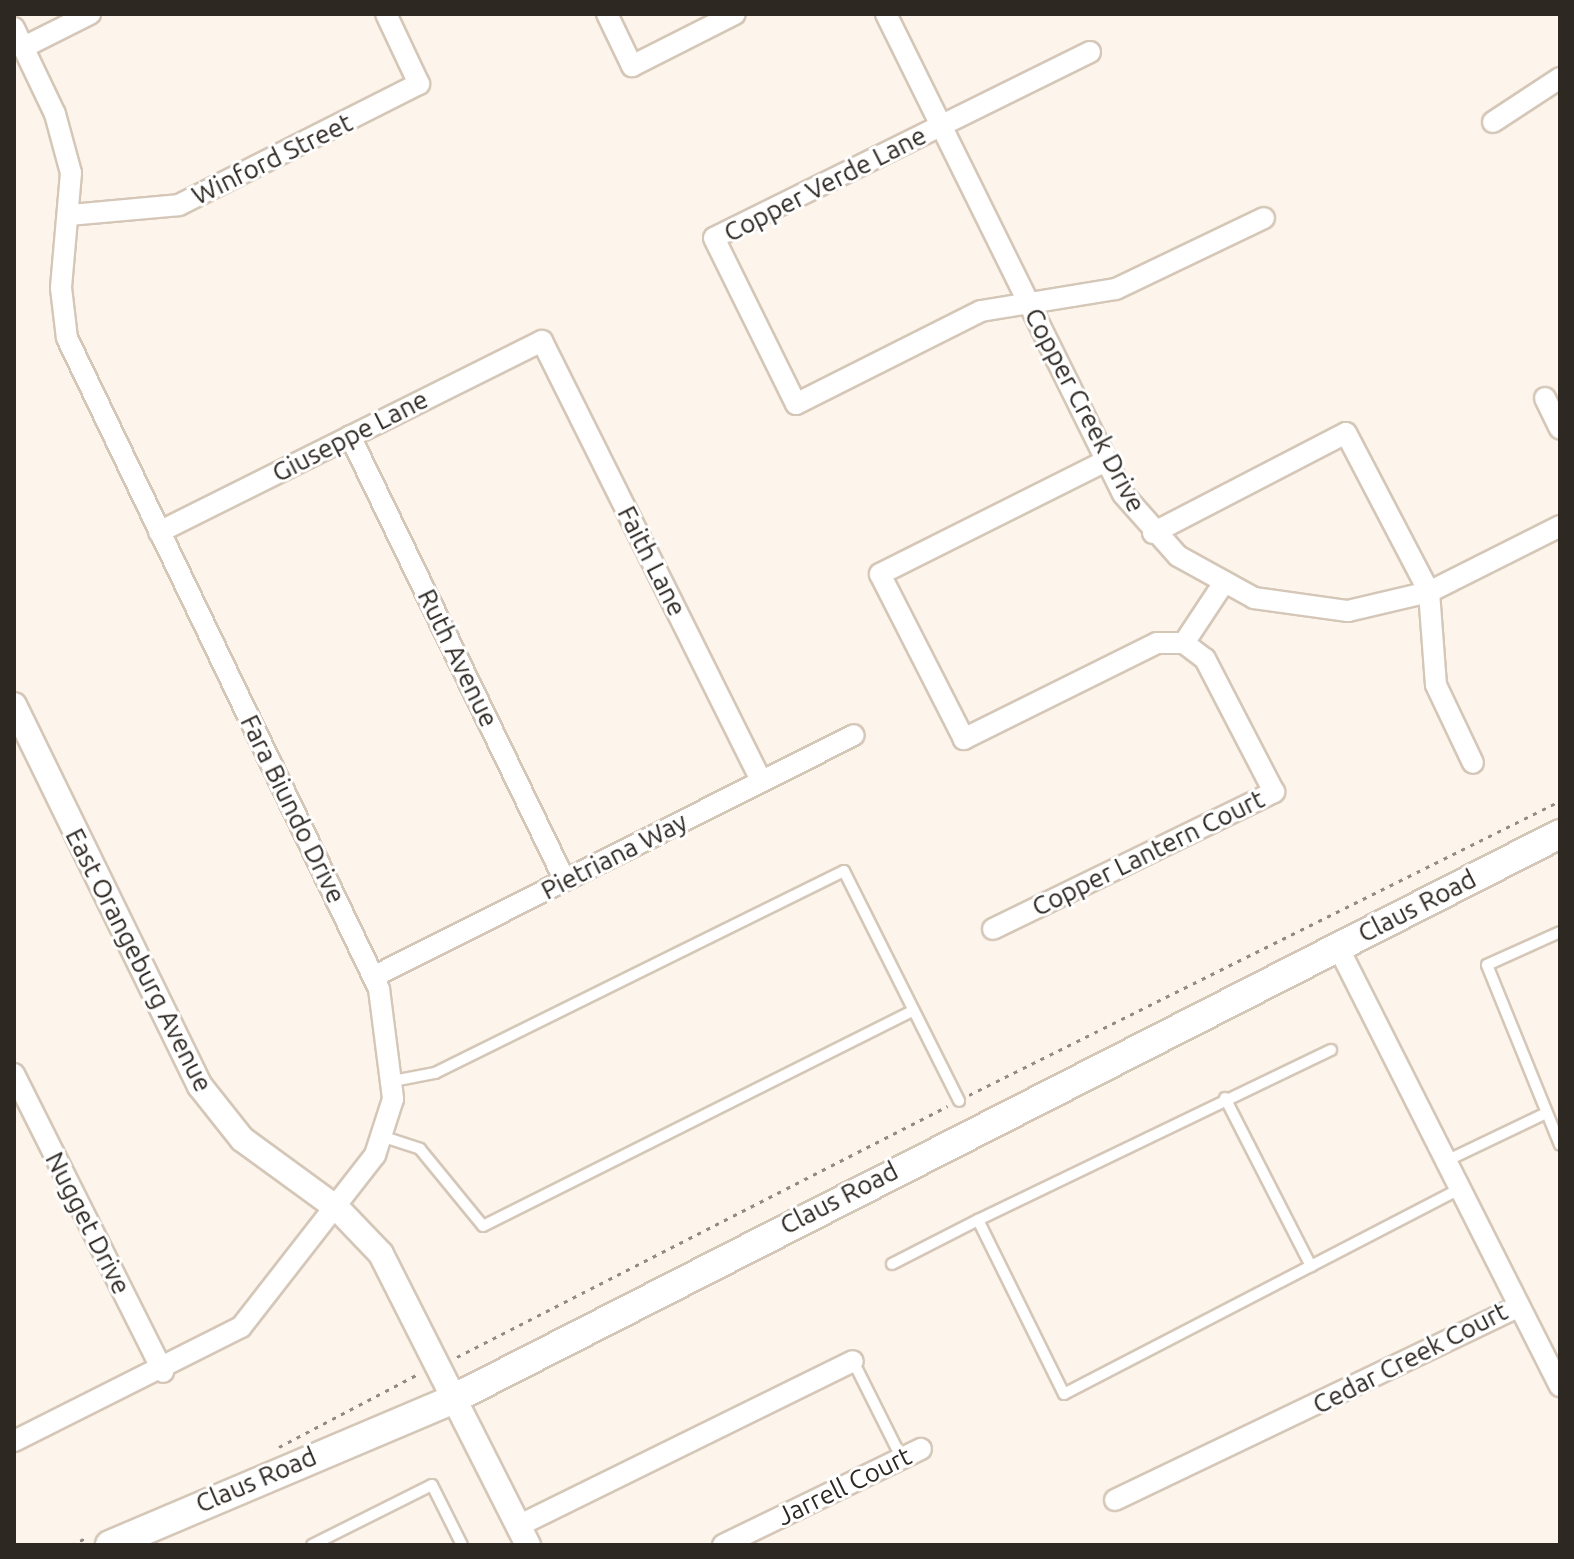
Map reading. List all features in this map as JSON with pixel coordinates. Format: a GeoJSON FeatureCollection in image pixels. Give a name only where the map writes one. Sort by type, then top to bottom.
{"type":"FeatureCollection","features":[{"type":"Feature","properties":{"kind":"main road","name":"Claus Road"},"geometry":{"type":"LineString","coordinates":[[102,1540],[451,1400],[1560,834]]}},
{"type":"Feature","properties":{"kind":"street"},"geometry":{"type":"LineString","coordinates":[[24,47],[90,14]]}},
{"type":"Feature","properties":{"kind":"street","name":"Winford Street"},"geometry":{"type":"LineString","coordinates":[[70,215],[179,205],[419,84],[386,14]]}},
{"type":"Feature","properties":{"kind":"street"},"geometry":{"type":"LineString","coordinates":[[607,14],[632,66],[735,14]]}},
{"type":"Feature","properties":{"kind":"street","name":"Copper Creek Drive"},"geometry":{"type":"LineString","coordinates":[[886,14],[1106,461],[1153,533],[1223,584],[1314,610],[1387,606],[1429,592],[1560,526]]}},
{"type":"Feature","properties":{"kind":"street","name":"Fara Biundo Drive"},"geometry":{"type":"LineString","coordinates":[[14,28],[65,146],[70,215],[61,288],[67,338],[373,977],[388,1018],[393,1081],[384,1137],[338,1209],[315,1227],[241,1327],[163,1372],[14,1442]]}},
{"type":"Feature","properties":{"kind":"street"},"geometry":{"type":"LineString","coordinates":[[940,127],[1090,52]]}},
{"type":"Feature","properties":{"kind":"street"},"geometry":{"type":"LineString","coordinates":[[1493,122],[1560,78]]}},
{"type":"Feature","properties":{"kind":"street","name":"Copper Verde Lane"},"geometry":{"type":"LineString","coordinates":[[940,127],[714,238],[796,404],[981,311],[1026,300]]}},
{"type":"Feature","properties":{"kind":"street"},"geometry":{"type":"LineString","coordinates":[[1026,300],[1116,289],[1264,218]]}},
{"type":"Feature","properties":{"kind":"street","name":"Giuseppe Lane"},"geometry":{"type":"LineString","coordinates":[[159,532],[542,341]]}},
{"type":"Feature","properties":{"kind":"street","name":"Faith Lane"},"geometry":{"type":"LineString","coordinates":[[542,341],[761,781]]}},
{"type":"Feature","properties":{"kind":"street"},"geometry":{"type":"LineString","coordinates":[[1545,398],[1560,429]]}},
{"type":"Feature","properties":{"kind":"street"},"geometry":{"type":"LineString","coordinates":[[1153,533],[1346,433],[1429,592],[1436,685],[1473,763]]}},
{"type":"Feature","properties":{"kind":"street","name":"Ruth Avenue"},"geometry":{"type":"LineString","coordinates":[[350,436],[565,880]]}},
{"type":"Feature","properties":{"kind":"street"},"geometry":{"type":"LineString","coordinates":[[1106,461],[880,574],[964,739],[1157,643],[1184,643],[1223,584]]}},
{"type":"Feature","properties":{"kind":"street","name":"Copper Lantern Court"},"geometry":{"type":"LineString","coordinates":[[993,929],[1274,792],[1205,659],[1184,643]]}},
{"type":"Feature","properties":{"kind":"street","name":"East Orangeburg Avenue"},"geometry":{"type":"LineString","coordinates":[[14,705],[200,1086],[242,1139],[338,1209],[381,1254],[521,1539]]}},
{"type":"Feature","properties":{"kind":"street","name":"Pietriana Way"},"geometry":{"type":"LineString","coordinates":[[373,977],[854,735]]}},
{"type":"Feature","properties":{"kind":"street","name":"Cedar Creek Court"},"geometry":{"type":"LineString","coordinates":[[1115,1500],[1518,1307],[1338,947]]}},
{"type":"Feature","properties":{"kind":"street","name":"Nugget Drive"},"geometry":{"type":"LineString","coordinates":[[14,1074],[163,1372]]}},
{"type":"Feature","properties":{"kind":"street"},"geometry":{"type":"LineString","coordinates":[[1518,1307],[1560,1386]]}},
{"type":"Feature","properties":{"kind":"street"},"geometry":{"type":"LineString","coordinates":[[521,1539],[853,1361]]}},
{"type":"Feature","properties":{"kind":"street","name":"Jarrell Court"},"geometry":{"type":"LineString","coordinates":[[723,1545],[921,1449]]}},
{"type":"Feature","properties":{"kind":"lane"},"geometry":{"type":"LineString","coordinates":[[393,1081],[435,1073],[844,871],[959,1101]]}},
{"type":"Feature","properties":{"kind":"lane"},"geometry":{"type":"LineString","coordinates":[[1560,932],[1487,965],[1542,1115],[1560,1145]]}},
{"type":"Feature","properties":{"kind":"lane"},"geometry":{"type":"LineString","coordinates":[[384,1137],[420,1149],[483,1226],[913,1011]]}},
{"type":"Feature","properties":{"kind":"lane"},"geometry":{"type":"LineString","coordinates":[[892,1264],[1225,1098],[1331,1050]]}},
{"type":"Feature","properties":{"kind":"lane"},"geometry":{"type":"LineString","coordinates":[[1225,1098],[1311,1266]]}},
{"type":"Feature","properties":{"kind":"lane"},"geometry":{"type":"LineString","coordinates":[[1446,1161],[1542,1115]]}},
{"type":"Feature","properties":{"kind":"lane"},"geometry":{"type":"LineString","coordinates":[[978,1220],[1064,1394],[1460,1189]]}},
{"type":"Feature","properties":{"kind":"lane"},"geometry":{"type":"LineString","coordinates":[[853,1361],[901,1457]]}},
{"type":"Feature","properties":{"kind":"lane"},"geometry":{"type":"LineString","coordinates":[[312,1545],[432,1485],[462,1545]]}},
{"type":"Feature","properties":{"kind":"path"},"geometry":{"type":"LineString","coordinates":[[274,1451],[435,1366],[959,1101],[1560,801]]}},
{"type":"Feature","properties":{"kind":"path"},"geometry":{"type":"LineString","coordinates":[[71,1545],[102,1540]]}}]}
